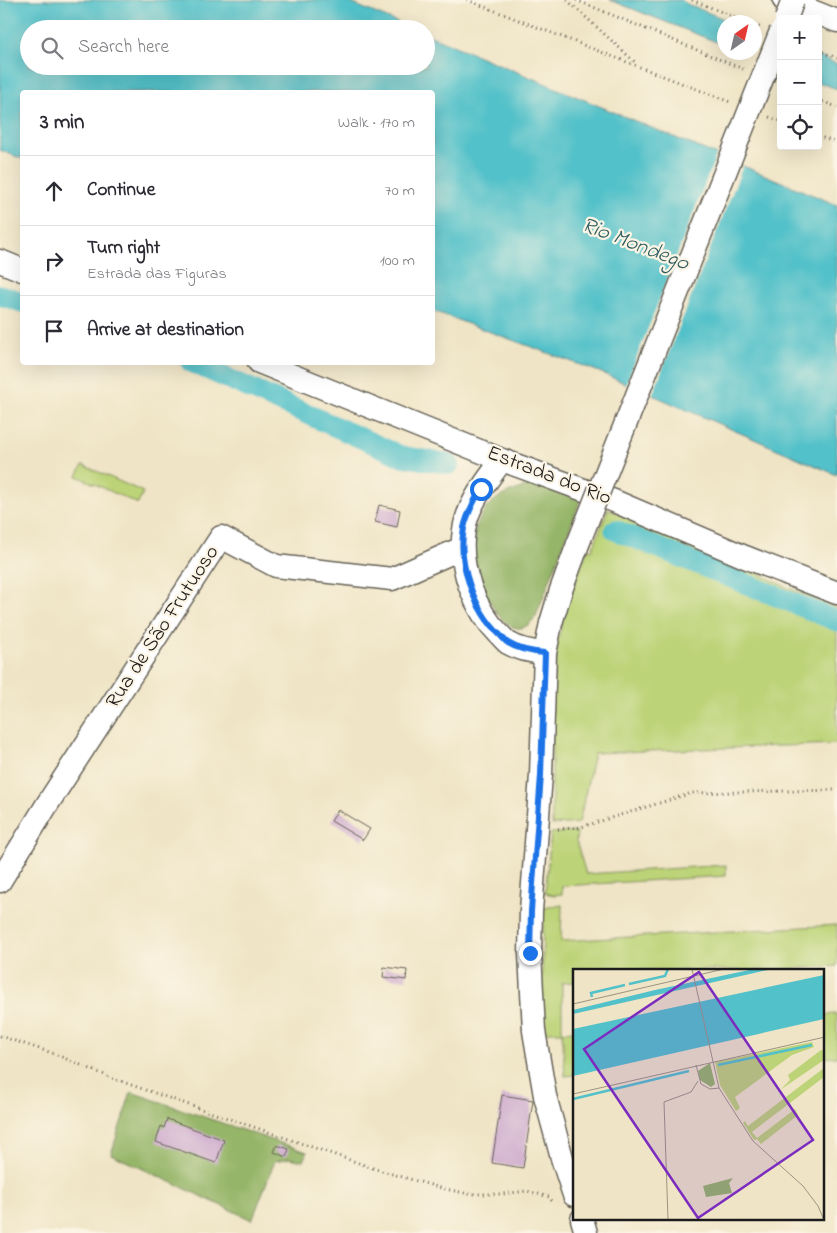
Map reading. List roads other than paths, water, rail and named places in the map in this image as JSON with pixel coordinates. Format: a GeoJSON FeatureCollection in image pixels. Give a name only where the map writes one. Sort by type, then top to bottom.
{"type":"FeatureCollection","features":[{"type":"Feature","properties":{"kind":"street"},"geometry":{"type":"LineString","coordinates":[[784,0],[837,21]]}},
{"type":"Feature","properties":{"kind":"street"},"geometry":{"type":"LineString","coordinates":[[787,15],[793,0]]}},
{"type":"Feature","properties":{"kind":"street"},"geometry":{"type":"LineString","coordinates":[[565,1199],[562,1158],[545,1096],[534,1031],[530,953],[531,911],[541,775],[545,653],[551,623],[578,544],[777,41]]}},
{"type":"Feature","properties":{"kind":"street"},"geometry":{"type":"LineString","coordinates":[[0,261],[20,269]]}},
{"type":"Feature","properties":{"kind":"street","name":"Estrada do Rio"},"geometry":{"type":"LineString","coordinates":[[266,365],[502,460],[614,501],[745,557],[837,593]]}},
{"type":"Feature","properties":{"kind":"street"},"geometry":{"type":"LineString","coordinates":[[502,460],[481,489],[470,509],[464,528],[462,548],[465,570],[471,590],[483,614],[494,629],[508,643],[528,652],[545,653]]}},
{"type":"Feature","properties":{"kind":"street","name":"Rua de São Frutuoso"},"geometry":{"type":"LineString","coordinates":[[0,881],[48,803],[221,537],[276,566],[392,579],[462,548]]}},
{"type":"Feature","properties":{"kind":"street"},"geometry":{"type":"LineString","coordinates":[[582,1220],[586,1233]]}},
{"type":"Feature","properties":{"kind":"water","name":"Rio Mondego"},"geometry":{"type":"Polygon","coordinates":[[[0,0],[344,0],[392,20],[20,20],[20,75],[435,75],[435,38],[837,205],[837,475],[597,371],[435,312],[435,90],[20,90],[20,158],[0,150],[0,0]]]}},
{"type":"Feature","properties":{"kind":"water"},"geometry":{"type":"Polygon","coordinates":[[[610,0],[681,0],[717,16],[717,42],[610,0]]]}},
{"type":"Feature","properties":{"kind":"water"},"geometry":{"type":"Polygon","coordinates":[[[822,58],[837,64],[837,89],[822,83],[822,58]]]}},
{"type":"Feature","properties":{"kind":"waterway"},"geometry":{"type":"LineString","coordinates":[[0,295],[20,301]]}},
{"type":"Feature","properties":{"kind":"waterway"},"geometry":{"type":"LineString","coordinates":[[198,365],[401,456],[449,464]]}},
{"type":"Feature","properties":{"kind":"waterway"},"geometry":{"type":"LineString","coordinates":[[615,530],[837,621]]}}]}
